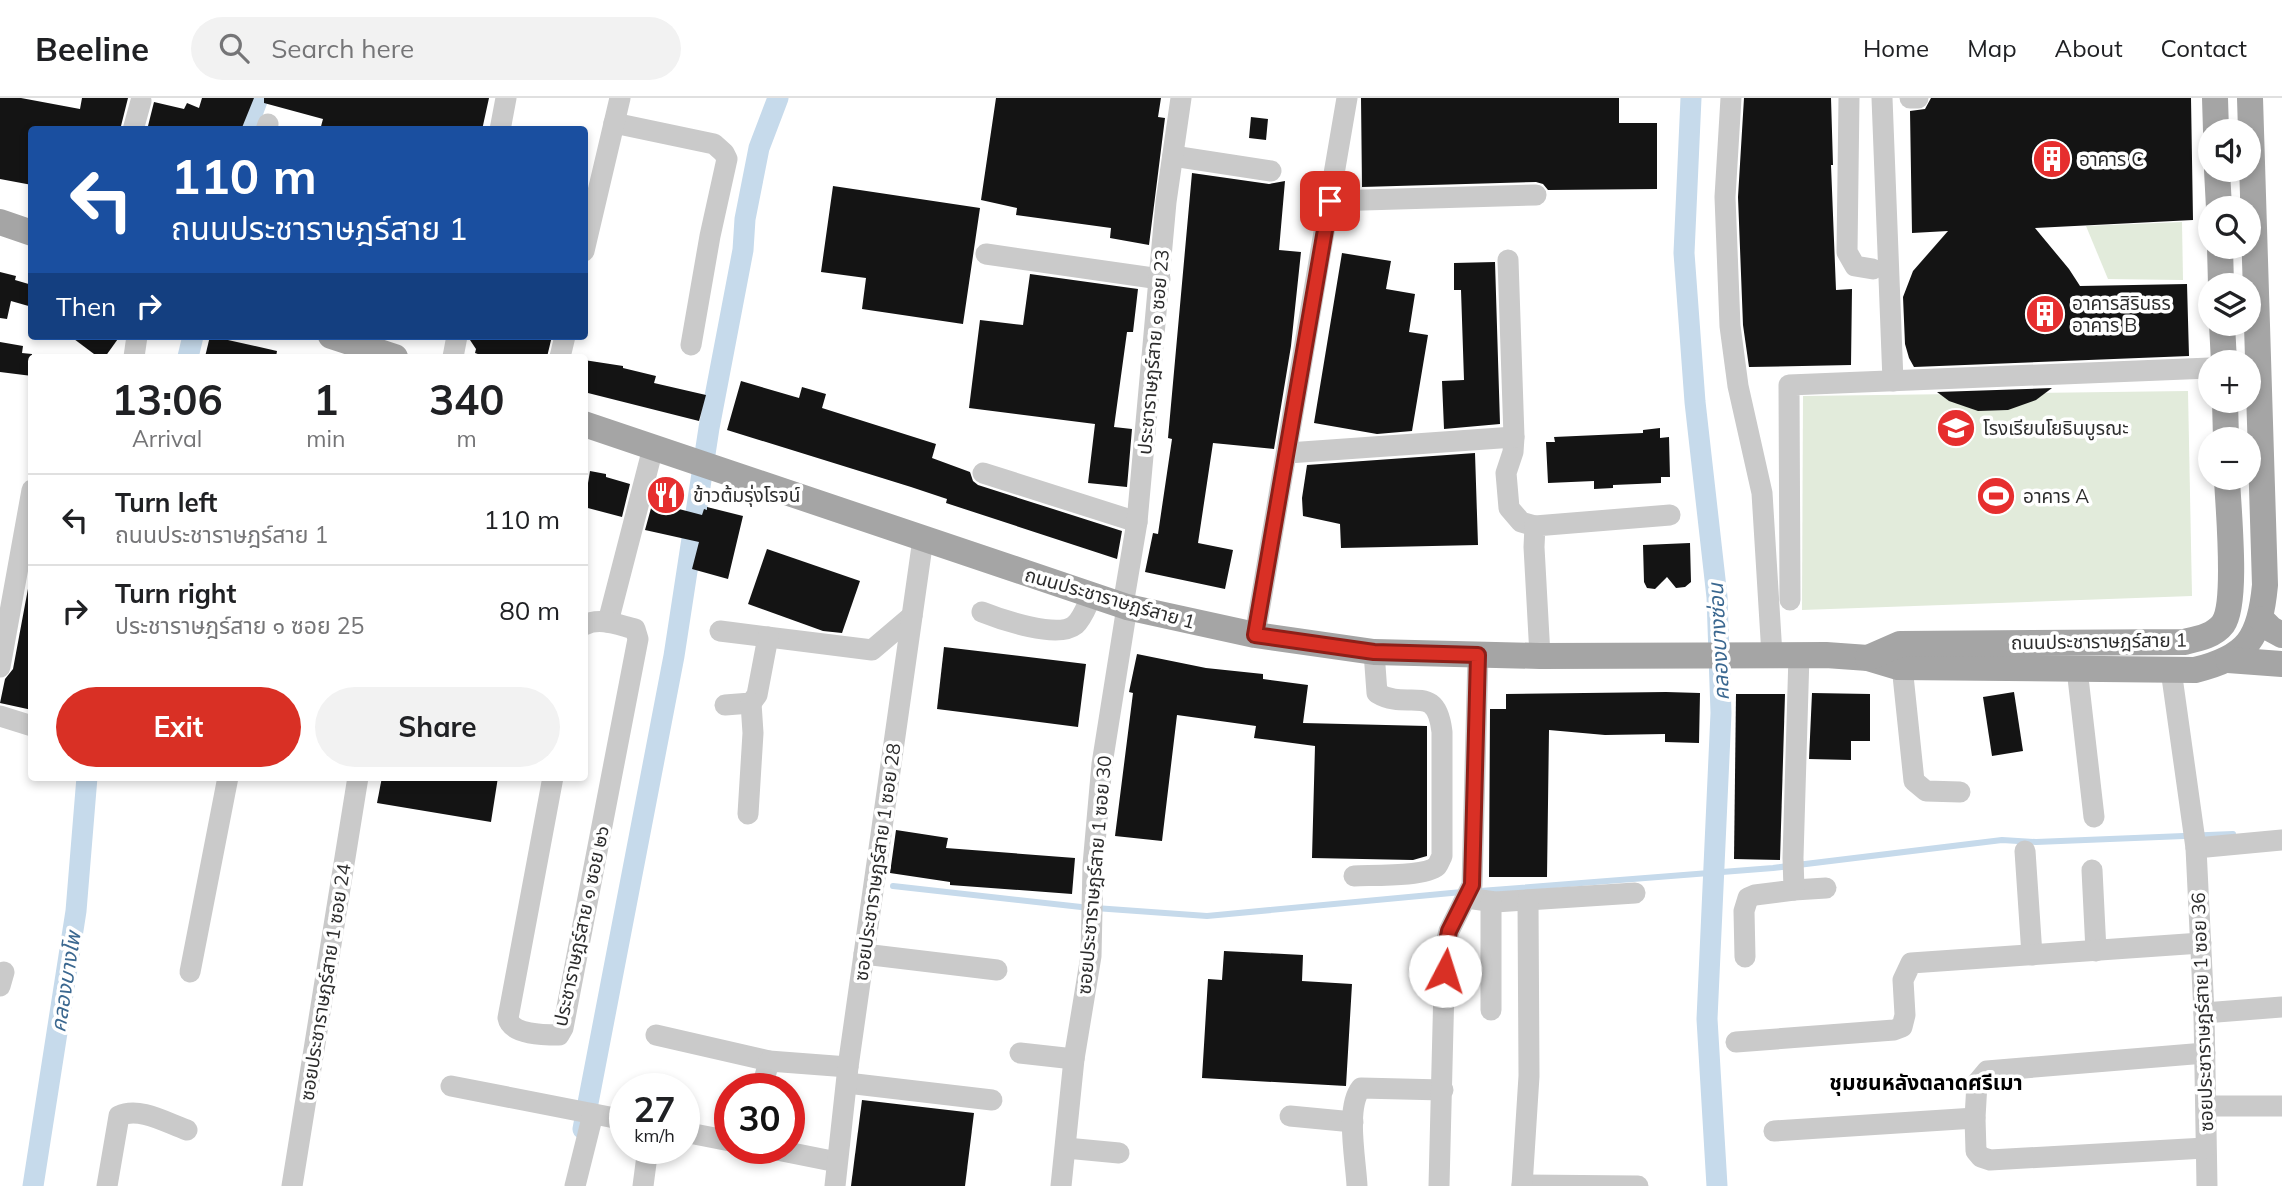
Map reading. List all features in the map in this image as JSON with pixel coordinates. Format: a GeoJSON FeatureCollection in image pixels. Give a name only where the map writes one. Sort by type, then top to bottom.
{"type":"FeatureCollection","features":[{"type":"Feature","properties":{"kind":"main road"},"geometry":{"type":"LineString","coordinates":[[2215,98],[2216,119]]}},
{"type":"Feature","properties":{"kind":"main road","name":"ถนนประชาราษฎร์สาย 1"},"geometry":{"type":"LineString","coordinates":[[2228,660],[2244,647],[2254,633],[2260,619],[2264,585],[2250,98]]}},
{"type":"Feature","properties":{"kind":"main road"},"geometry":{"type":"LineString","coordinates":[[0,222],[28,232]]}},
{"type":"Feature","properties":{"kind":"main road"},"geometry":{"type":"LineString","coordinates":[[345,346],[381,354]]}},
{"type":"Feature","properties":{"kind":"main road","name":"ถนนประชาราษฎร์สาย 1"},"geometry":{"type":"LineString","coordinates":[[588,425],[1156,615],[1255,635],[1374,652],[1540,656],[1799,655],[1868,657],[1902,667],[2195,670],[2228,660],[2282,664]]}},
{"type":"Feature","properties":{"kind":"main road","name":"ถนนประชาราษฎร์สาย 1"},"geometry":{"type":"LineString","coordinates":[[1868,657],[1900,644],[2184,642],[2214,633],[2229,612],[2231,590],[2227,490]]}},
{"type":"Feature","properties":{"kind":"main road"},"geometry":{"type":"LineString","coordinates":[[2260,619],[2282,635]]}},
{"type":"Feature","properties":{"kind":"street"},"geometry":{"type":"LineString","coordinates":[[501,126],[506,98]]}},
{"type":"Feature","properties":{"kind":"street"},"geometry":{"type":"LineString","coordinates":[[588,234],[620,98]]}},
{"type":"Feature","properties":{"kind":"street","name":"ประชาราษฎร์สาย ๑ ซอย 23"},"geometry":{"type":"LineString","coordinates":[[1125,606],[1137,522],[1166,201],[1181,98]]}},
{"type":"Feature","properties":{"kind":"street"},"geometry":{"type":"LineString","coordinates":[[1255,635],[1347,98]]}},
{"type":"Feature","properties":{"kind":"street"},"geometry":{"type":"LineString","coordinates":[[1731,98],[1725,197],[1730,326],[1738,386],[1762,493],[1772,655]]}},
{"type":"Feature","properties":{"kind":"street"},"geometry":{"type":"LineString","coordinates":[[1849,98],[1847,252],[1855,266],[1872,269]]}},
{"type":"Feature","properties":{"kind":"street"},"geometry":{"type":"LineString","coordinates":[[1882,98],[1893,381]]}},
{"type":"Feature","properties":{"kind":"street"},"geometry":{"type":"LineString","coordinates":[[1910,98],[1918,98]]}},
{"type":"Feature","properties":{"kind":"street"},"geometry":{"type":"LineString","coordinates":[[134,126],[141,101]]}},
{"type":"Feature","properties":{"kind":"street"},"geometry":{"type":"LineString","coordinates":[[614,123],[714,144],[727,159],[691,345]]}},
{"type":"Feature","properties":{"kind":"street"},"geometry":{"type":"LineString","coordinates":[[1173,156],[1271,171]]}},
{"type":"Feature","properties":{"kind":"street"},"geometry":{"type":"LineString","coordinates":[[1330,201],[1536,195]]}},
{"type":"Feature","properties":{"kind":"street"},"geometry":{"type":"LineString","coordinates":[[986,254],[1160,279]]}},
{"type":"Feature","properties":{"kind":"street"},"geometry":{"type":"LineString","coordinates":[[1508,260],[1514,437],[1513,452],[1506,473],[1509,508],[1521,522],[1535,526],[1670,515]]}},
{"type":"Feature","properties":{"kind":"street"},"geometry":{"type":"LineString","coordinates":[[1790,600],[1789,384],[2198,368]]}},
{"type":"Feature","properties":{"kind":"street"},"geometry":{"type":"LineString","coordinates":[[1288,453],[1514,437]]}},
{"type":"Feature","properties":{"kind":"street"},"geometry":{"type":"LineString","coordinates":[[588,623],[608,622],[653,448]]}},
{"type":"Feature","properties":{"kind":"street"},"geometry":{"type":"LineString","coordinates":[[982,473],[1137,522]]}},
{"type":"Feature","properties":{"kind":"street"},"geometry":{"type":"LineString","coordinates":[[0,667],[28,512]]}},
{"type":"Feature","properties":{"kind":"street"},"geometry":{"type":"LineString","coordinates":[[1535,526],[1540,656]]}},
{"type":"Feature","properties":{"kind":"street","name":"ซอยประชาราษฎร์สาย 1 ซอย 28"},"geometry":{"type":"LineString","coordinates":[[835,1186],[847,1075],[923,539]]}},
{"type":"Feature","properties":{"kind":"street"},"geometry":{"type":"LineString","coordinates":[[982,612],[1060,631],[1072,627],[1080,620],[1092,595]]}},
{"type":"Feature","properties":{"kind":"street","name":"ซอยประชาราษฎร์สาย 1 ซอย 30"},"geometry":{"type":"LineString","coordinates":[[1061,1186],[1074,1059],[1091,956],[1093,865],[1102,764],[1125,606]]}},
{"type":"Feature","properties":{"kind":"street"},"geometry":{"type":"LineString","coordinates":[[720,631],[872,650],[912,616]]}},
{"type":"Feature","properties":{"kind":"street","name":"ประชาราษฎร์สาย ๑ ซอย ๒๖"},"geometry":{"type":"LineString","coordinates":[[552,781],[508,1018],[509,1024],[515,1029],[559,1035],[563,1028],[638,639],[635,629],[608,622]]}},
{"type":"Feature","properties":{"kind":"street"},"geometry":{"type":"LineString","coordinates":[[748,814],[753,733],[751,703],[757,695],[768,637]]}},
{"type":"Feature","properties":{"kind":"street"},"geometry":{"type":"LineString","coordinates":[[1354,876],[1409,874],[1431,869],[1438,865],[1442,856],[1440,714],[1435,705],[1426,701],[1384,698],[1377,693],[1374,652]]}},
{"type":"Feature","properties":{"kind":"street"},"geometry":{"type":"LineString","coordinates":[[1439,1186],[1446,947],[1449,931],[1469,893],[1478,655]]}},
{"type":"Feature","properties":{"kind":"street"},"geometry":{"type":"LineString","coordinates":[[1794,876],[1799,655]]}},
{"type":"Feature","properties":{"kind":"street"},"geometry":{"type":"LineString","coordinates":[[1902,667],[1914,780],[1926,791],[1961,792]]}},
{"type":"Feature","properties":{"kind":"street"},"geometry":{"type":"LineString","coordinates":[[2077,668],[2094,817]]}},
{"type":"Feature","properties":{"kind":"street","name":"ซอยประชาราษฎร์สาย 1 ซอย 36"},"geometry":{"type":"LineString","coordinates":[[2171,670],[2195,840],[2204,1013],[2207,1186]]}},
{"type":"Feature","properties":{"kind":"street"},"geometry":{"type":"LineString","coordinates":[[725,705],[751,703]]}},
{"type":"Feature","properties":{"kind":"street"},"geometry":{"type":"LineString","coordinates":[[0,716],[28,725]]}},
{"type":"Feature","properties":{"kind":"street"},"geometry":{"type":"LineString","coordinates":[[190,972],[227,781]]}},
{"type":"Feature","properties":{"kind":"street","name":"ซอยประชาราษฎร์สาย 1 ซอย 24"},"geometry":{"type":"LineString","coordinates":[[292,1186],[357,781]]}},
{"type":"Feature","properties":{"kind":"street"},"geometry":{"type":"LineString","coordinates":[[2195,840],[2210,845],[2282,840]]}},
{"type":"Feature","properties":{"kind":"street"},"geometry":{"type":"LineString","coordinates":[[2025,851],[2032,955]]}},
{"type":"Feature","properties":{"kind":"street"},"geometry":{"type":"LineString","coordinates":[[2092,870],[2096,951]]}},
{"type":"Feature","properties":{"kind":"street"},"geometry":{"type":"LineString","coordinates":[[1745,957],[1744,911],[1748,898],[1794,876],[1826,888]]}},
{"type":"Feature","properties":{"kind":"street"},"geometry":{"type":"LineString","coordinates":[[1469,893],[1490,902],[1635,893]]}},
{"type":"Feature","properties":{"kind":"street"},"geometry":{"type":"LineString","coordinates":[[1528,900],[1529,1076],[1522,1185],[1638,1186]]}},
{"type":"Feature","properties":{"kind":"street"},"geometry":{"type":"LineString","coordinates":[[1490,902],[1491,1010]]}},
{"type":"Feature","properties":{"kind":"street"},"geometry":{"type":"LineString","coordinates":[[1736,1042],[1894,1030],[1902,1027],[1905,1022],[1903,980],[1911,963],[2201,943]]}},
{"type":"Feature","properties":{"kind":"street"},"geometry":{"type":"LineString","coordinates":[[864,954],[997,970]]}},
{"type":"Feature","properties":{"kind":"street"},"geometry":{"type":"LineString","coordinates":[[2204,1013],[2282,1007]]}},
{"type":"Feature","properties":{"kind":"street"},"geometry":{"type":"LineString","coordinates":[[656,1035],[769,1061],[992,1100]]}},
{"type":"Feature","properties":{"kind":"street"},"geometry":{"type":"LineString","coordinates":[[1020,1053],[1074,1059]]}},
{"type":"Feature","properties":{"kind":"street"},"geometry":{"type":"LineString","coordinates":[[2204,1054],[1987,1071],[1977,1083],[1975,1118],[1976,1151],[1981,1157],[1990,1160],[2205,1148]]}},
{"type":"Feature","properties":{"kind":"street"},"geometry":{"type":"LineString","coordinates":[[766,1073],[769,1061]]}},
{"type":"Feature","properties":{"kind":"street"},"geometry":{"type":"LineString","coordinates":[[451,1086],[609,1117]]}},
{"type":"Feature","properties":{"kind":"street"},"geometry":{"type":"LineString","coordinates":[[1357,1186],[1353,1122],[1357,1093],[1361,1088],[1443,1090]]}},
{"type":"Feature","properties":{"kind":"street"},"geometry":{"type":"LineString","coordinates":[[2207,1106],[2282,1106]]}},
{"type":"Feature","properties":{"kind":"street"},"geometry":{"type":"LineString","coordinates":[[107,1186],[119,1116],[129,1111],[141,1113],[187,1130]]}},
{"type":"Feature","properties":{"kind":"street"},"geometry":{"type":"LineString","coordinates":[[575,1186],[585,1112]]}},
{"type":"Feature","properties":{"kind":"street"},"geometry":{"type":"LineString","coordinates":[[1290,1116],[1353,1122]]}},
{"type":"Feature","properties":{"kind":"street"},"geometry":{"type":"LineString","coordinates":[[1774,1131],[1975,1118]]}},
{"type":"Feature","properties":{"kind":"street"},"geometry":{"type":"LineString","coordinates":[[1066,1148],[1119,1153]]}},
{"type":"Feature","properties":{"kind":"street"},"geometry":{"type":"LineString","coordinates":[[805,1156],[837,1162]]}},
{"type":"Feature","properties":{"kind":"street"},"geometry":{"type":"LineString","coordinates":[[643,1186],[646,1164]]}},
{"type":"Feature","properties":{"kind":"green space"},"geometry":{"type":"Polygon","coordinates":[[[2182,222],[2183,280],[2108,279],[2086,226],[2182,222]]]}},
{"type":"Feature","properties":{"kind":"green space","name":"อาคาร A"},"geometry":{"type":"Polygon","coordinates":[[[2188,391],[2192,596],[1802,610],[1803,396],[2188,391]]]}},
{"type":"Feature","properties":{"kind":"building"},"geometry":{"type":"Polygon","coordinates":[[[0,98],[21,98],[80,109],[82,98],[128,98],[121,126],[28,126],[28,184],[0,179],[0,98]]]}},
{"type":"Feature","properties":{"kind":"building"},"geometry":{"type":"Polygon","coordinates":[[[202,98],[254,98],[243,126],[148,126],[154,102],[184,109],[187,103],[199,108],[202,98]]]}},
{"type":"Feature","properties":{"kind":"building"},"geometry":{"type":"Polygon","coordinates":[[[264,98],[489,98],[483,126],[321,126],[323,119],[264,103],[264,98]]]}},
{"type":"Feature","properties":{"kind":"building"},"geometry":{"type":"Polygon","coordinates":[[[996,98],[1161,98],[1158,117],[1165,118],[1149,245],[1110,238],[1111,228],[1016,215],[1017,208],[981,200],[996,98]]]}},
{"type":"Feature","properties":{"kind":"building"},"geometry":{"type":"Polygon","coordinates":[[[1361,98],[1619,98],[1619,123],[1657,123],[1657,189],[1548,190],[1543,184],[1536,182],[1362,187],[1361,98]]]}},
{"type":"Feature","properties":{"kind":"building"},"geometry":{"type":"Polygon","coordinates":[[[1744,98],[1831,98],[1836,290],[1852,289],[1851,365],[1749,367],[1743,325],[1738,197],[1744,98]]]}},
{"type":"Feature","properties":{"kind":"building"},"geometry":{"type":"Polygon","coordinates":[[[1931,98],[2191,98],[2193,220],[2035,228],[2080,286],[2187,284],[2189,356],[1914,367],[1905,344],[1903,297],[1913,271],[1948,231],[1912,233],[1910,111],[1925,109],[1931,98]]]}},
{"type":"Feature","properties":{"kind":"building"},"geometry":{"type":"Polygon","coordinates":[[[1251,117],[1268,119],[1266,140],[1249,138],[1251,117]]]}},
{"type":"Feature","properties":{"kind":"building"},"geometry":{"type":"Polygon","coordinates":[[[1192,173],[1269,184],[1285,181],[1279,250],[1301,252],[1291,346],[1274,449],[1213,443],[1198,543],[1233,550],[1225,589],[1145,572],[1153,533],[1158,534],[1172,439],[1168,438],[1192,173]]]}},
{"type":"Feature","properties":{"kind":"building"},"geometry":{"type":"Polygon","coordinates":[[[833,186],[980,208],[963,324],[862,309],[866,278],[821,272],[833,186]]]}},
{"type":"Feature","properties":{"kind":"building"},"geometry":{"type":"Polygon","coordinates":[[[1342,253],[1391,261],[1386,289],[1415,294],[1409,332],[1428,335],[1412,431],[1377,434],[1314,423],[1342,253]]]}},
{"type":"Feature","properties":{"kind":"building"},"geometry":{"type":"Polygon","coordinates":[[[1495,262],[1500,424],[1444,429],[1442,381],[1464,380],[1461,290],[1454,290],[1454,263],[1495,262]]]}},
{"type":"Feature","properties":{"kind":"building"},"geometry":{"type":"Polygon","coordinates":[[[0,272],[16,276],[15,280],[28,284],[28,306],[11,301],[7,319],[0,318],[0,272]]]}},
{"type":"Feature","properties":{"kind":"building"},"geometry":{"type":"Polygon","coordinates":[[[1030,274],[1138,289],[1133,332],[1127,332],[1114,427],[1132,429],[1127,487],[1088,483],[1095,424],[969,408],[980,320],[1023,325],[1030,274]]]}},
{"type":"Feature","properties":{"kind":"building"},"geometry":{"type":"Polygon","coordinates":[[[75,340],[117,340],[107,354],[94,354],[75,340]]]}},
{"type":"Feature","properties":{"kind":"building"},"geometry":{"type":"Polygon","coordinates":[[[209,340],[228,340],[277,351],[276,354],[206,354],[209,340]]]}},
{"type":"Feature","properties":{"kind":"building"},"geometry":{"type":"Polygon","coordinates":[[[470,340],[551,340],[548,354],[478,354],[475,353],[476,349],[470,340]]]}},
{"type":"Feature","properties":{"kind":"building"},"geometry":{"type":"Polygon","coordinates":[[[0,342],[23,346],[22,353],[32,354],[28,354],[28,376],[0,372],[0,342]]]}},
{"type":"Feature","properties":{"kind":"building"},"geometry":{"type":"Polygon","coordinates":[[[588,361],[623,366],[656,376],[654,383],[706,395],[699,421],[588,393],[588,361]]]}},
{"type":"Feature","properties":{"kind":"building"},"geometry":{"type":"Polygon","coordinates":[[[741,381],[799,398],[802,387],[826,394],[822,408],[936,444],[932,458],[970,472],[973,481],[978,485],[1122,531],[1117,559],[946,503],[947,499],[911,487],[727,430],[741,381]]]}},
{"type":"Feature","properties":{"kind":"building"},"geometry":{"type":"Polygon","coordinates":[[[2052,388],[2036,400],[2008,410],[1978,411],[1949,401],[1937,392],[2052,388]]]}},
{"type":"Feature","properties":{"kind":"building"},"geometry":{"type":"Polygon","coordinates":[[[1660,428],[1660,438],[1669,437],[1670,477],[1661,477],[1661,483],[1613,485],[1613,488],[1594,489],[1594,481],[1548,483],[1546,442],[1555,442],[1554,437],[1643,433],[1643,430],[1660,428]]]}},
{"type":"Feature","properties":{"kind":"building"},"geometry":{"type":"Polygon","coordinates":[[[1475,453],[1478,545],[1341,548],[1340,524],[1303,516],[1302,498],[1307,465],[1475,453]]]}},
{"type":"Feature","properties":{"kind":"building"},"geometry":{"type":"Polygon","coordinates":[[[590,471],[630,484],[622,517],[588,508],[590,471]]]}},
{"type":"Feature","properties":{"kind":"building"},"geometry":{"type":"Polygon","coordinates":[[[656,490],[671,494],[669,502],[680,504],[679,509],[702,515],[707,507],[743,516],[728,579],[692,569],[699,542],[645,530],[656,490]]]}},
{"type":"Feature","properties":{"kind":"building"},"geometry":{"type":"Polygon","coordinates":[[[1690,543],[1691,582],[1685,587],[1676,588],[1667,577],[1655,589],[1647,588],[1644,582],[1643,545],[1690,543]]]}},
{"type":"Feature","properties":{"kind":"building"},"geometry":{"type":"Polygon","coordinates":[[[767,549],[860,581],[842,633],[823,631],[748,604],[767,549]]]}},
{"type":"Feature","properties":{"kind":"building"},"geometry":{"type":"Polygon","coordinates":[[[28,589],[28,709],[0,703],[5,679],[13,669],[28,589]]]}},
{"type":"Feature","properties":{"kind":"building"},"geometry":{"type":"Polygon","coordinates":[[[944,647],[1086,664],[1078,727],[937,709],[944,647]]]}},
{"type":"Feature","properties":{"kind":"building"},"geometry":{"type":"Polygon","coordinates":[[[1137,654],[1206,668],[1263,674],[1263,679],[1308,685],[1303,723],[1427,726],[1427,856],[1413,860],[1312,858],[1315,746],[1254,738],[1256,726],[1177,715],[1162,841],[1115,836],[1133,693],[1129,692],[1137,654]]]}},
{"type":"Feature","properties":{"kind":"building"},"geometry":{"type":"Polygon","coordinates":[[[2014,692],[2023,751],[1992,756],[1983,697],[2014,692]]]}},
{"type":"Feature","properties":{"kind":"building"},"geometry":{"type":"Polygon","coordinates":[[[1700,693],[1699,743],[1665,742],[1665,734],[1605,735],[1549,730],[1547,877],[1489,877],[1490,709],[1506,709],[1506,694],[1700,693]]]}},
{"type":"Feature","properties":{"kind":"building"},"geometry":{"type":"Polygon","coordinates":[[[1812,693],[1870,694],[1870,741],[1851,741],[1851,760],[1809,759],[1812,693]]]}},
{"type":"Feature","properties":{"kind":"building"},"geometry":{"type":"Polygon","coordinates":[[[1736,694],[1785,694],[1780,860],[1734,859],[1736,694]]]}},
{"type":"Feature","properties":{"kind":"building"},"geometry":{"type":"Polygon","coordinates":[[[381,781],[497,781],[491,822],[377,803],[381,781]]]}},
{"type":"Feature","properties":{"kind":"building"},"geometry":{"type":"Polygon","coordinates":[[[896,830],[948,838],[946,848],[1075,858],[1072,894],[950,885],[950,882],[890,873],[896,830]]]}},
{"type":"Feature","properties":{"kind":"building"},"geometry":{"type":"Polygon","coordinates":[[[1224,951],[1303,955],[1302,981],[1352,984],[1346,1086],[1202,1078],[1208,979],[1222,980],[1224,951]]]}},
{"type":"Feature","properties":{"kind":"building"},"geometry":{"type":"Polygon","coordinates":[[[862,1100],[974,1113],[965,1186],[851,1186],[862,1100]]]}},
{"type":"Feature","properties":{"kind":"waterway","name":"คลองบางโพ"},"geometry":{"type":"LineString","coordinates":[[248,126],[258,98]]}},
{"type":"Feature","properties":{"kind":"waterway"},"geometry":{"type":"LineString","coordinates":[[583,1129],[674,656],[709,428],[743,250],[745,219],[759,148],[778,98]]}},
{"type":"Feature","properties":{"kind":"waterway","name":"คลองบางซ่อน"},"geometry":{"type":"LineString","coordinates":[[1691,98],[1684,253],[1695,402],[1717,597],[1721,713],[1707,1019],[1717,1186]]}},
{"type":"Feature","properties":{"kind":"waterway","name":"คลองบางโพ"},"geometry":{"type":"LineString","coordinates":[[189,354],[192,340]]}},
{"type":"Feature","properties":{"kind":"waterway","name":"คลองบางโพ"},"geometry":{"type":"LineString","coordinates":[[33,1186],[76,911],[87,781]]}},
{"type":"Feature","properties":{"kind":"waterway"},"geometry":{"type":"LineString","coordinates":[[1480,891],[1773,868],[2002,840],[2036,842],[2233,834]]}},
{"type":"Feature","properties":{"kind":"waterway"},"geometry":{"type":"LineString","coordinates":[[893,886],[1081,907],[1207,916],[1462,892]]}},
{"type":"Feature","properties":{"kind":"place","name":"อาคาร C"},"geometry":{"type":"Point","coordinates":[2052,159]}},
{"type":"Feature","properties":{"kind":"place","name":"อาคารสิรินธร อาคาร B"},"geometry":{"type":"Point","coordinates":[2045,314]}},
{"type":"Feature","properties":{"kind":"place","name":"โรงเรียนโยธินบูรณะ"},"geometry":{"type":"Point","coordinates":[1956,428]}},
{"type":"Feature","properties":{"kind":"place","name":"ข้าวต้มรุ่งโรจน์"},"geometry":{"type":"Point","coordinates":[666,495]}},
{"type":"Feature","properties":{"kind":"place","name":"อาคาร A"},"geometry":{"type":"Point","coordinates":[1996,496]}},
{"type":"Feature","properties":{"kind":"district","name":"ชุมชนหลังตลาดศรีเมา"},"geometry":{"type":"Point","coordinates":[1926,1082]}},
{"type":"Feature","properties":{"kind":"route"},"geometry":{"type":"LineString","coordinates":[[1330,201],[1255,635],[1374,652],[1478,655],[1472,885],[1449,931],[1445,971]]}}]}
